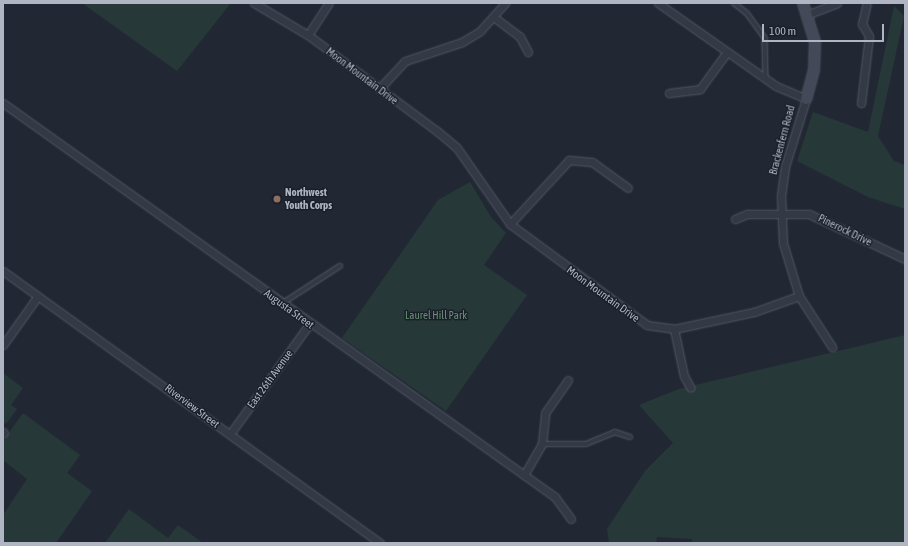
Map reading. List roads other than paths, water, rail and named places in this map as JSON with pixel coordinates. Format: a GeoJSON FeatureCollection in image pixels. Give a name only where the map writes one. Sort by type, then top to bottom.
{"type":"FeatureCollection","features":[{"type":"Feature","properties":{"kind":"street","name":"Moon Mountain Drive"},"geometry":{"type":"LineString","coordinates":[[254,3],[308,35],[457,148],[510,224],[637,320],[656,328],[674,329],[754,312],[799,296]]}},
{"type":"Feature","properties":{"kind":"street"},"geometry":{"type":"LineString","coordinates":[[308,35],[329,3]]}},
{"type":"Feature","properties":{"kind":"street"},"geometry":{"type":"LineString","coordinates":[[378,89],[405,61],[462,42],[495,18],[505,3]]}},
{"type":"Feature","properties":{"kind":"street"},"geometry":{"type":"LineString","coordinates":[[658,3],[766,79],[806,99]]}},
{"type":"Feature","properties":{"kind":"street","name":"Brackenfern Road"},"geometry":{"type":"LineString","coordinates":[[802,3],[809,14],[816,56],[806,99],[785,167],[782,213],[784,243],[799,296],[832,347]]}},
{"type":"Feature","properties":{"kind":"street"},"geometry":{"type":"LineString","coordinates":[[809,14],[837,3]]}},
{"type":"Feature","properties":{"kind":"street"},"geometry":{"type":"LineString","coordinates":[[861,103],[869,36],[862,24],[868,3]]}},
{"type":"Feature","properties":{"kind":"street"},"geometry":{"type":"LineString","coordinates":[[495,18],[520,37],[528,52]]}},
{"type":"Feature","properties":{"kind":"street"},"geometry":{"type":"LineString","coordinates":[[669,93],[700,89],[727,52]]}},
{"type":"Feature","properties":{"kind":"street","name":"Augusta Street"},"geometry":{"type":"LineString","coordinates":[[3,103],[310,324],[555,497],[570,519]]}},
{"type":"Feature","properties":{"kind":"street"},"geometry":{"type":"LineString","coordinates":[[510,224],[569,160],[592,162],[628,188]]}},
{"type":"Feature","properties":{"kind":"street","name":"Pinerock Drive"},"geometry":{"type":"LineString","coordinates":[[735,219],[747,214],[809,214],[822,218],[905,259]]}},
{"type":"Feature","properties":{"kind":"street","name":"Riverview Street"},"geometry":{"type":"LineString","coordinates":[[3,271],[380,543]]}},
{"type":"Feature","properties":{"kind":"street"},"geometry":{"type":"LineString","coordinates":[[3,345],[38,296]]}},
{"type":"Feature","properties":{"kind":"street","name":"East 26th Avenue"},"geometry":{"type":"LineString","coordinates":[[230,434],[310,324]]}},
{"type":"Feature","properties":{"kind":"street"},"geometry":{"type":"LineString","coordinates":[[674,329],[684,376],[690,387]]}},
{"type":"Feature","properties":{"kind":"street"},"geometry":{"type":"LineString","coordinates":[[524,475],[542,444],[545,413],[568,380]]}},
{"type":"Feature","properties":{"kind":"lane"},"geometry":{"type":"LineString","coordinates":[[734,3],[747,13],[765,38],[766,79]]}},
{"type":"Feature","properties":{"kind":"lane"},"geometry":{"type":"LineString","coordinates":[[282,304],[340,266]]}},
{"type":"Feature","properties":{"kind":"lane"},"geometry":{"type":"LineString","coordinates":[[542,444],[586,444],[615,432],[630,437]]}},
{"type":"Feature","properties":{"kind":"place","name":"Northwest Youth Corps"},"geometry":{"type":"Point","coordinates":[277,199]}},
{"type":"Feature","properties":{"kind":"park label","name":"Laurel Hill Park"},"geometry":{"type":"Point","coordinates":[436,315]}}]}
